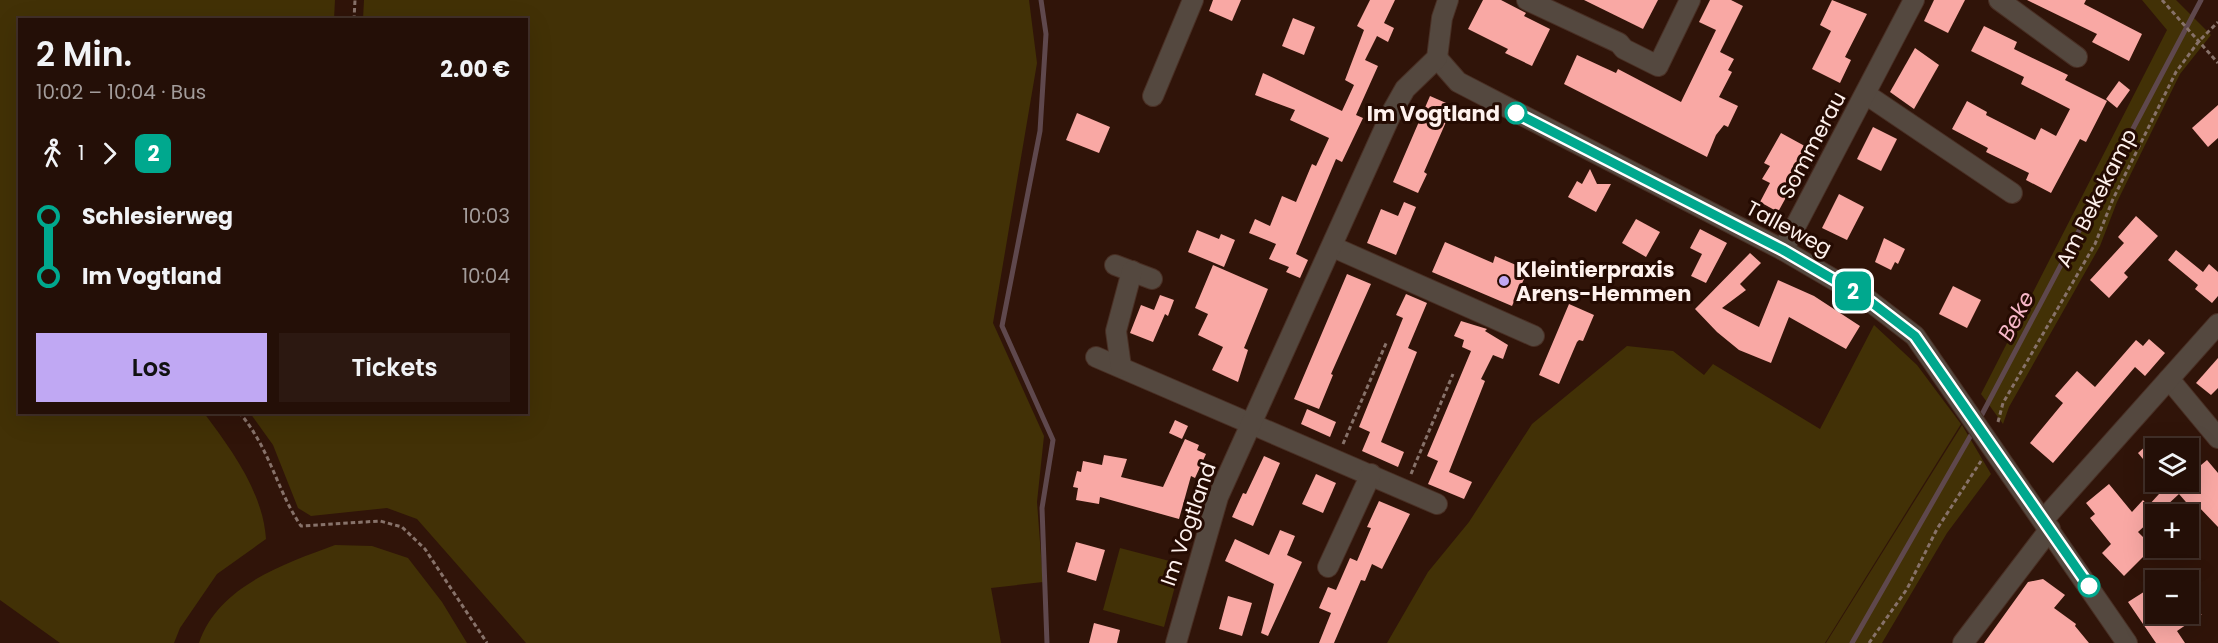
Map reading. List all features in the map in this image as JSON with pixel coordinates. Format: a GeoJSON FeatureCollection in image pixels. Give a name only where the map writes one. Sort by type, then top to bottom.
{"type":"FeatureCollection","features":[{"type":"Feature","properties":{"kind":"street"},"geometry":{"type":"LineString","coordinates":[[1153,96],[1193,0]]}},
{"type":"Feature","properties":{"kind":"street"},"geometry":{"type":"LineString","coordinates":[[1437,58],[1442,18],[1448,0]]}},
{"type":"Feature","properties":{"kind":"street"},"geometry":{"type":"LineString","coordinates":[[1527,0],[1619,43],[1624,49],[1658,66],[1690,0]]}},
{"type":"Feature","properties":{"kind":"street","name":"Sommerau"},"geometry":{"type":"LineString","coordinates":[[1783,250],[1867,95],[1914,0]]}},
{"type":"Feature","properties":{"kind":"street"},"geometry":{"type":"LineString","coordinates":[[1999,0],[2077,57]]}},
{"type":"Feature","properties":{"kind":"street","name":"Im Vogtland"},"geometry":{"type":"LineString","coordinates":[[1176,643],[1218,497],[1333,247],[1392,112],[1406,89],[1437,58]]}},
{"type":"Feature","properties":{"kind":"street","name":"Talleweg"},"geometry":{"type":"LineString","coordinates":[[1437,58],[1458,82],[1783,250],[1867,299],[1915,336],[2127,643]]}},
{"type":"Feature","properties":{"kind":"street","name":"Sommerau"},"geometry":{"type":"LineString","coordinates":[[1867,95],[2012,193]]}},
{"type":"Feature","properties":{"kind":"street"},"geometry":{"type":"LineString","coordinates":[[1333,247],[1534,336]]}},
{"type":"Feature","properties":{"kind":"street"},"geometry":{"type":"LineString","coordinates":[[1121,367],[1116,331],[1124,268],[1152,279]]}},
{"type":"Feature","properties":{"kind":"street"},"geometry":{"type":"LineString","coordinates":[[1964,643],[2047,524],[2218,324]]}},
{"type":"Feature","properties":{"kind":"street"},"geometry":{"type":"LineString","coordinates":[[1096,357],[1437,504]]}},
{"type":"Feature","properties":{"kind":"street"},"geometry":{"type":"LineString","coordinates":[[2169,379],[2218,438]]}},
{"type":"Feature","properties":{"kind":"street"},"geometry":{"type":"LineString","coordinates":[[1328,567],[1371,474]]}},
{"type":"Feature","properties":{"kind":"path"},"geometry":{"type":"LineString","coordinates":[[354,18],[355,0]]}},
{"type":"Feature","properties":{"kind":"path"},"geometry":{"type":"LineString","coordinates":[[2162,0],[2218,63]]}},
{"type":"Feature","properties":{"kind":"path","name":"Am Bekekamp"},"geometry":{"type":"LineString","coordinates":[[1869,643],[1907,589],[1937,529],[1990,443],[2003,403],[2095,244],[2113,200],[2176,72],[2199,41],[2218,21]]}},
{"type":"Feature","properties":{"kind":"path"},"geometry":{"type":"LineString","coordinates":[[1336,460],[1387,341]]}},
{"type":"Feature","properties":{"kind":"path"},"geometry":{"type":"LineString","coordinates":[[1405,490],[1453,374]]}},
{"type":"Feature","properties":{"kind":"path"},"geometry":{"type":"LineString","coordinates":[[240,414],[266,451],[293,514],[301,526],[380,520],[402,527],[425,549],[487,643]]}},
{"type":"Feature","properties":{"kind":"shaded area"},"geometry":{"type":"Polygon","coordinates":[[[0,0],[335,0],[334,18],[18,18],[18,414],[205,414],[235,456],[252,488],[264,522],[266,539],[217,574],[180,628],[174,643],[60,643],[0,600],[0,0]]]}},
{"type":"Feature","properties":{"kind":"shaded area"},"geometry":{"type":"Polygon","coordinates":[[[364,0],[1029,0],[1037,63],[993,323],[1044,436],[1037,502],[1043,582],[991,588],[1001,643],[526,643],[417,519],[387,508],[311,516],[298,508],[273,445],[251,414],[528,414],[528,18],[363,18],[364,0]]]}},
{"type":"Feature","properties":{"kind":"shaded area"},"geometry":{"type":"Polygon","coordinates":[[[2142,0],[2176,0],[2211,35],[2180,74],[2117,202],[2100,246],[2009,407],[2003,424],[1981,394],[2167,30],[2142,0]]]}},
{"type":"Feature","properties":{"kind":"shaded area"},"geometry":{"type":"Polygon","coordinates":[[[1874,325],[1917,365],[1961,424],[1825,643],[1387,643],[1428,572],[1469,522],[1532,424],[1627,346],[1673,351],[1704,375],[1713,364],[1820,429],[1874,325]]]}},
{"type":"Feature","properties":{"kind":"shaded area"},"geometry":{"type":"Polygon","coordinates":[[[1962,425],[1991,474],[1947,533],[1882,643],[1826,643],[1962,425]]]}},
{"type":"Feature","properties":{"kind":"shaded area"},"geometry":{"type":"Polygon","coordinates":[[[335,545],[372,546],[408,558],[442,602],[467,643],[199,643],[208,623],[221,606],[237,592],[275,569],[335,545]]]}},
{"type":"Feature","properties":{"kind":"shaded area"},"geometry":{"type":"Polygon","coordinates":[[[1120,548],[1181,564],[1164,627],[1103,610],[1120,548]]]}},
{"type":"Feature","properties":{"kind":"building"},"geometry":{"type":"Polygon","coordinates":[[[1213,0],[1241,0],[1232,21],[1209,11],[1213,0]]]}},
{"type":"Feature","properties":{"kind":"building"},"geometry":{"type":"Polygon","coordinates":[[[1370,0],[1395,0],[1384,23],[1394,28],[1388,42],[1377,36],[1365,60],[1378,66],[1356,115],[1363,118],[1342,162],[1336,159],[1296,254],[1308,260],[1300,278],[1286,272],[1289,267],[1269,259],[1276,244],[1249,233],[1255,219],[1270,226],[1282,196],[1296,202],[1312,164],[1316,166],[1329,138],[1290,120],[1295,110],[1255,95],[1263,73],[1342,111],[1354,85],[1345,80],[1364,30],[1357,26],[1370,0]]]}},
{"type":"Feature","properties":{"kind":"building"},"geometry":{"type":"Polygon","coordinates":[[[1483,0],[1501,0],[1526,13],[1524,16],[1550,29],[1532,66],[1505,53],[1508,49],[1468,29],[1483,0]]]}},
{"type":"Feature","properties":{"kind":"building"},"geometry":{"type":"Polygon","coordinates":[[[1584,0],[1658,0],[1643,29],[1584,0]]]}},
{"type":"Feature","properties":{"kind":"building"},"geometry":{"type":"Polygon","coordinates":[[[1710,0],[1731,0],[1743,6],[1720,52],[1734,59],[1728,70],[1732,72],[1719,97],[1738,106],[1728,127],[1724,125],[1716,135],[1707,157],[1564,84],[1577,55],[1616,73],[1618,69],[1681,102],[1716,30],[1699,22],[1710,0]]]}},
{"type":"Feature","properties":{"kind":"building"},"geometry":{"type":"Polygon","coordinates":[[[1832,0],[1867,14],[1845,57],[1851,60],[1840,83],[1812,69],[1831,31],[1820,25],[1832,0]]]}},
{"type":"Feature","properties":{"kind":"building"},"geometry":{"type":"Polygon","coordinates":[[[1934,0],[1965,0],[1948,33],[1924,21],[1934,0]]]}},
{"type":"Feature","properties":{"kind":"building"},"geometry":{"type":"Polygon","coordinates":[[[2027,0],[2086,0],[2084,4],[2142,34],[2129,61],[2092,42],[2097,34],[2027,0]]]}},
{"type":"Feature","properties":{"kind":"building"},"geometry":{"type":"Polygon","coordinates":[[[1293,18],[1315,27],[1304,55],[1282,46],[1293,18]]]}},
{"type":"Feature","properties":{"kind":"building"},"geometry":{"type":"Polygon","coordinates":[[[1984,26],[2017,42],[2014,49],[2068,75],[2065,80],[2107,101],[2086,142],[2080,139],[2051,193],[2026,180],[2029,173],[1986,152],[1988,148],[1952,129],[1967,101],[1987,112],[1986,115],[2035,140],[2041,128],[2056,136],[2070,109],[2021,84],[2024,77],[1971,51],[1984,26]]]}},
{"type":"Feature","properties":{"kind":"building"},"geometry":{"type":"Polygon","coordinates":[[[1915,48],[1939,65],[1914,109],[1890,92],[1915,48]]]}},
{"type":"Feature","properties":{"kind":"building"},"geometry":{"type":"Polygon","coordinates":[[[2119,81],[2130,90],[2117,108],[2106,99],[2119,81]]]}},
{"type":"Feature","properties":{"kind":"building"},"geometry":{"type":"Polygon","coordinates":[[[1430,96],[1453,106],[1424,172],[1427,174],[1418,193],[1393,182],[1430,96]]]}},
{"type":"Feature","properties":{"kind":"building"},"geometry":{"type":"Polygon","coordinates":[[[2218,105],[2218,138],[2208,147],[2192,128],[2218,105]]]}},
{"type":"Feature","properties":{"kind":"building"},"geometry":{"type":"Polygon","coordinates":[[[1077,113],[1110,127],[1099,153],[1066,140],[1077,113]]]}},
{"type":"Feature","properties":{"kind":"building"},"geometry":{"type":"Polygon","coordinates":[[[1873,127],[1897,139],[1881,171],[1857,159],[1873,127]]]}},
{"type":"Feature","properties":{"kind":"building"},"geometry":{"type":"Polygon","coordinates":[[[1781,133],[1812,150],[1778,212],[1760,202],[1770,183],[1762,179],[1770,166],[1764,163],[1781,133]]]}},
{"type":"Feature","properties":{"kind":"building"},"geometry":{"type":"Polygon","coordinates":[[[1590,169],[1597,184],[1611,184],[1596,212],[1568,197],[1577,181],[1582,184],[1590,169]]]}},
{"type":"Feature","properties":{"kind":"building"},"geometry":{"type":"Polygon","coordinates":[[[1839,194],[1864,207],[1847,240],[1822,228],[1839,194]]]}},
{"type":"Feature","properties":{"kind":"building"},"geometry":{"type":"Polygon","coordinates":[[[1404,202],[1416,207],[1396,255],[1367,243],[1381,209],[1398,216],[1404,202]]]}},
{"type":"Feature","properties":{"kind":"building"},"geometry":{"type":"Polygon","coordinates":[[[2136,216],[2158,236],[2124,273],[2128,277],[2109,298],[2090,280],[2124,243],[2118,237],[2136,216]]]}},
{"type":"Feature","properties":{"kind":"building"},"geometry":{"type":"Polygon","coordinates":[[[1636,219],[1660,232],[1646,257],[1622,243],[1636,219]]]}},
{"type":"Feature","properties":{"kind":"building"},"geometry":{"type":"Polygon","coordinates":[[[1700,229],[1727,243],[1706,283],[1691,276],[1702,254],[1690,248],[1700,229]]]}},
{"type":"Feature","properties":{"kind":"building"},"geometry":{"type":"Polygon","coordinates":[[[1197,230],[1219,239],[1221,234],[1235,240],[1224,267],[1188,252],[1197,230]]]}},
{"type":"Feature","properties":{"kind":"building"},"geometry":{"type":"Polygon","coordinates":[[[1884,238],[1905,249],[1898,264],[1895,262],[1891,270],[1875,262],[1884,238]]]}},
{"type":"Feature","properties":{"kind":"building"},"geometry":{"type":"Polygon","coordinates":[[[1445,242],[1493,263],[1495,256],[1528,270],[1512,306],[1432,272],[1445,242]]]}},
{"type":"Feature","properties":{"kind":"building"},"geometry":{"type":"Polygon","coordinates":[[[2176,250],[2203,272],[2209,264],[2218,272],[2218,296],[2212,303],[2195,289],[2198,285],[2168,260],[2176,250]]]}},
{"type":"Feature","properties":{"kind":"building"},"geometry":{"type":"Polygon","coordinates":[[[1750,253],[1761,263],[1740,284],[1746,290],[1722,308],[1759,327],[1778,280],[1814,296],[1860,326],[1846,349],[1789,317],[1771,363],[1739,350],[1717,332],[1695,309],[1750,253]]]}},
{"type":"Feature","properties":{"kind":"building"},"geometry":{"type":"Polygon","coordinates":[[[1213,265],[1268,289],[1244,348],[1248,350],[1238,382],[1212,370],[1223,347],[1198,335],[1208,314],[1195,308],[1213,265]]]}},
{"type":"Feature","properties":{"kind":"building"},"geometry":{"type":"Polygon","coordinates":[[[1347,274],[1371,284],[1331,374],[1333,375],[1319,409],[1294,399],[1347,274]]]}},
{"type":"Feature","properties":{"kind":"building"},"geometry":{"type":"Polygon","coordinates":[[[1953,286],[1981,300],[1967,328],[1939,314],[1953,286]]]}},
{"type":"Feature","properties":{"kind":"building"},"geometry":{"type":"Polygon","coordinates":[[[1406,294],[1427,303],[1408,348],[1417,352],[1381,442],[1404,452],[1398,467],[1362,451],[1370,432],[1359,427],[1403,318],[1396,315],[1406,294]]]}},
{"type":"Feature","properties":{"kind":"building"},"geometry":{"type":"Polygon","coordinates":[[[1160,295],[1174,300],[1153,342],[1130,333],[1141,305],[1154,310],[1160,295]]]}},
{"type":"Feature","properties":{"kind":"building"},"geometry":{"type":"Polygon","coordinates":[[[1569,304],[1594,315],[1583,341],[1577,342],[1559,384],[1539,375],[1569,304]]]}},
{"type":"Feature","properties":{"kind":"building"},"geometry":{"type":"Polygon","coordinates":[[[1461,321],[1487,329],[1485,331],[1508,345],[1503,359],[1493,355],[1481,379],[1485,381],[1449,472],[1472,482],[1464,499],[1428,484],[1438,461],[1427,456],[1471,351],[1462,347],[1464,340],[1454,336],[1461,321]]]}},
{"type":"Feature","properties":{"kind":"building"},"geometry":{"type":"Polygon","coordinates":[[[2149,339],[2165,353],[2145,376],[2135,367],[2053,463],[2030,443],[2063,403],[2055,396],[2077,371],[2095,387],[2136,340],[2143,346],[2149,339]]]}},
{"type":"Feature","properties":{"kind":"building"},"geometry":{"type":"Polygon","coordinates":[[[2218,358],[2218,388],[2211,395],[2196,383],[2218,358]]]}},
{"type":"Feature","properties":{"kind":"building"},"geometry":{"type":"Polygon","coordinates":[[[1307,409],[1336,422],[1330,437],[1301,424],[1307,409]]]}},
{"type":"Feature","properties":{"kind":"building"},"geometry":{"type":"Polygon","coordinates":[[[1175,420],[1188,426],[1182,439],[1169,433],[1175,420]]]}},
{"type":"Feature","properties":{"kind":"building"},"geometry":{"type":"Polygon","coordinates":[[[1185,439],[1199,445],[1197,450],[1206,454],[1195,478],[1191,476],[1179,519],[1100,497],[1099,504],[1076,500],[1078,488],[1073,487],[1077,471],[1081,472],[1083,461],[1102,465],[1104,455],[1127,459],[1121,477],[1163,487],[1185,439]]]}},
{"type":"Feature","properties":{"kind":"building"},"geometry":{"type":"Polygon","coordinates":[[[2145,447],[2145,461],[2138,453],[2145,447]]]}},
{"type":"Feature","properties":{"kind":"building"},"geometry":{"type":"Polygon","coordinates":[[[1264,456],[1280,463],[1253,526],[1232,517],[1264,456]]]}},
{"type":"Feature","properties":{"kind":"building"},"geometry":{"type":"Polygon","coordinates":[[[2207,460],[2218,473],[2218,527],[2199,507],[2199,504],[2188,504],[2179,494],[2168,504],[2150,504],[2161,492],[2199,492],[2199,467],[2207,460]]]}},
{"type":"Feature","properties":{"kind":"building"},"geometry":{"type":"Polygon","coordinates":[[[1316,474],[1336,483],[1323,513],[1302,504],[1316,474]]]}},
{"type":"Feature","properties":{"kind":"building"},"geometry":{"type":"Polygon","coordinates":[[[2109,484],[2132,512],[2143,500],[2146,504],[2145,526],[2138,532],[2145,539],[2145,555],[2124,576],[2102,553],[2111,544],[2090,518],[2095,514],[2086,503],[2109,484]]]}},
{"type":"Feature","properties":{"kind":"building"},"geometry":{"type":"Polygon","coordinates":[[[1379,501],[1410,514],[1382,569],[1372,564],[1365,581],[1361,580],[1334,643],[1319,643],[1331,613],[1319,608],[1328,587],[1336,590],[1350,558],[1357,561],[1371,528],[1367,527],[1379,501]]]}},
{"type":"Feature","properties":{"kind":"building"},"geometry":{"type":"Polygon","coordinates":[[[1280,530],[1295,536],[1287,555],[1302,562],[1268,636],[1261,633],[1274,584],[1225,561],[1235,539],[1269,555],[1280,530]]]}},
{"type":"Feature","properties":{"kind":"building"},"geometry":{"type":"Polygon","coordinates":[[[1076,542],[1105,550],[1096,581],[1067,572],[1076,542]]]}},
{"type":"Feature","properties":{"kind":"building"},"geometry":{"type":"Polygon","coordinates":[[[2043,579],[2065,595],[2054,608],[2076,624],[2075,626],[2089,643],[1984,643],[2028,582],[2043,579]]]}},
{"type":"Feature","properties":{"kind":"building"},"geometry":{"type":"Polygon","coordinates":[[[2145,591],[2145,624],[2187,624],[2177,631],[2185,643],[2156,643],[2128,602],[2145,591]]]}},
{"type":"Feature","properties":{"kind":"building"},"geometry":{"type":"Polygon","coordinates":[[[1228,596],[1252,603],[1242,636],[1219,629],[1228,596]]]}},
{"type":"Feature","properties":{"kind":"building"},"geometry":{"type":"Polygon","coordinates":[[[1094,623],[1120,630],[1117,643],[1089,643],[1094,623]]]}},
{"type":"Feature","properties":{"kind":"waterway"},"geometry":{"type":"LineString","coordinates":[[1041,0],[1046,34],[1040,131],[1002,326],[1053,440],[1042,508],[1047,643]]}},
{"type":"Feature","properties":{"kind":"waterway","name":"Beke"},"geometry":{"type":"LineString","coordinates":[[1979,420],[2201,0]]}},
{"type":"Feature","properties":{"kind":"waterway","name":"Beke"},"geometry":{"type":"LineString","coordinates":[[1852,643],[1975,428]]}},
{"type":"Feature","properties":{"kind":"bus line","name":"2"},"geometry":{"type":"LineString","coordinates":[[1516,113],[1783,250],[1867,299],[1915,336],[2089,586]]}},
{"type":"Feature","properties":{"kind":"place","name":"Im Vogtland"},"geometry":{"type":"Point","coordinates":[1516,113]}},
{"type":"Feature","properties":{"kind":"place","name":"Kleintierpraxis Arens-Hemmen"},"geometry":{"type":"Point","coordinates":[1504,281]}}]}
